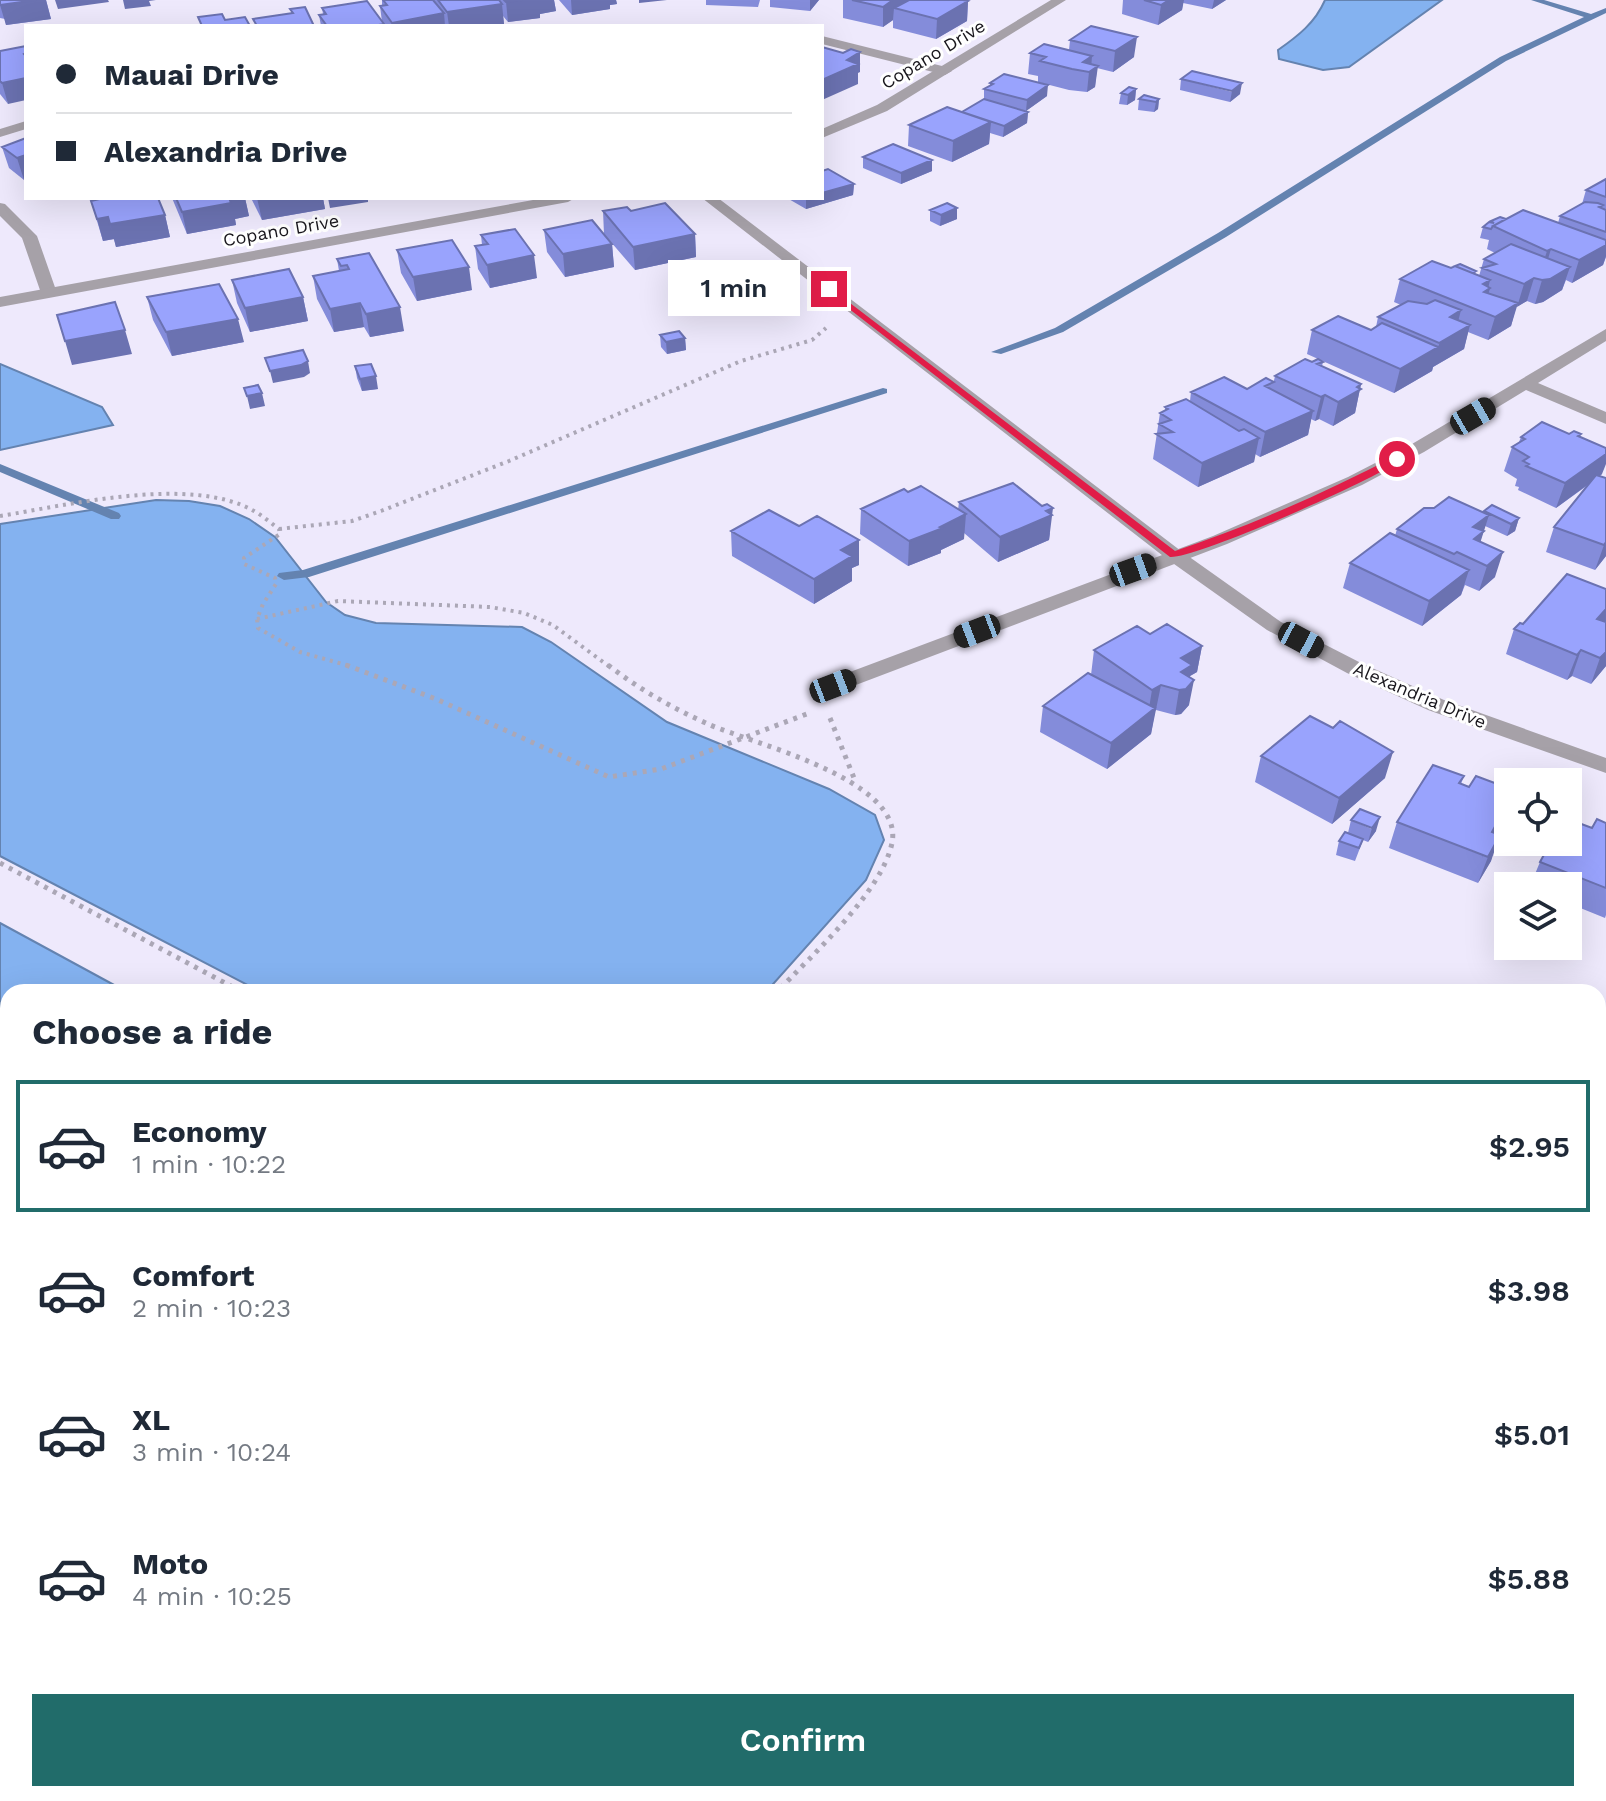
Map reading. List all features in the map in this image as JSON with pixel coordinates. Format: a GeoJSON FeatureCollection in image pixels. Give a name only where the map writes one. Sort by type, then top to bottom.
{"type":"FeatureCollection","features":[{"type":"Feature","properties":{"kind":"street","name":"Copano Drive"},"geometry":{"type":"LineString","coordinates":[[824,133],[882,108],[1060,0]]}},
{"type":"Feature","properties":{"kind":"street"},"geometry":{"type":"LineString","coordinates":[[824,41],[945,71]]}},
{"type":"Feature","properties":{"kind":"street"},"geometry":{"type":"LineString","coordinates":[[0,133],[24,126]]}},
{"type":"Feature","properties":{"kind":"street","name":"Copano Drive"},"geometry":{"type":"LineString","coordinates":[[0,302],[557,200]]}},
{"type":"Feature","properties":{"kind":"street","name":"Alexandria Drive"},"geometry":{"type":"LineString","coordinates":[[712,200],[1174,555],[1274,626],[1354,668],[1436,705],[1606,766]]}},
{"type":"Feature","properties":{"kind":"street"},"geometry":{"type":"LineString","coordinates":[[0,207],[29,236],[49,293]]}},
{"type":"Feature","properties":{"kind":"street"},"geometry":{"type":"LineString","coordinates":[[833,686],[1220,540],[1355,481],[1527,384],[1606,334]]}},
{"type":"Feature","properties":{"kind":"street"},"geometry":{"type":"LineString","coordinates":[[1527,384],[1606,419]]}},
{"type":"Feature","properties":{"kind":"path"},"geometry":{"type":"LineString","coordinates":[[279,529],[352,521],[381,511],[509,461],[741,361],[812,340],[826,328]]}},
{"type":"Feature","properties":{"kind":"path"},"geometry":{"type":"LineString","coordinates":[[0,516],[88,503],[196,495],[211,495],[242,505],[272,521],[280,534],[244,558],[244,564],[275,578],[276,584],[257,619],[258,628],[268,637],[312,657],[367,671],[411,688],[609,777],[635,776],[688,762],[743,737],[815,711]]}},
{"type":"Feature","properties":{"kind":"path"},"geometry":{"type":"LineString","coordinates":[[257,619],[268,619],[335,601],[460,605],[527,614],[554,627],[647,692],[721,730],[856,784],[876,797],[892,823],[893,849],[872,886],[784,984]]}},
{"type":"Feature","properties":{"kind":"path"},"geometry":{"type":"LineString","coordinates":[[826,707],[856,784]]}},
{"type":"Feature","properties":{"kind":"path"},"geometry":{"type":"LineString","coordinates":[[0,863],[227,984]]}},
{"type":"Feature","properties":{"kind":"water"},"geometry":{"type":"Polygon","coordinates":[[[1325,0],[1442,0],[1349,67],[1323,70],[1279,59],[1278,50],[1305,28],[1325,0]]]}},
{"type":"Feature","properties":{"kind":"water"},"geometry":{"type":"Polygon","coordinates":[[[0,364],[102,407],[113,425],[0,450],[0,364]]]}},
{"type":"Feature","properties":{"kind":"water"},"geometry":{"type":"Polygon","coordinates":[[[156,500],[220,506],[249,519],[275,537],[326,602],[345,615],[376,623],[522,627],[551,642],[667,722],[829,789],[875,815],[884,840],[866,880],[773,984],[246,984],[0,856],[0,524],[156,500]]]}},
{"type":"Feature","properties":{"kind":"water"},"geometry":{"type":"Polygon","coordinates":[[[0,923],[112,984],[0,984],[0,923]]]}},
{"type":"Feature","properties":{"kind":"building"},"geometry":{"type":"Polygon","coordinates":[[[0,0],[36,0],[0,5],[0,0]]]}},
{"type":"Feature","properties":{"kind":"building"},"geometry":{"type":"Polygon","coordinates":[[[383,0],[433,0],[444,13],[392,23],[380,6],[387,5],[383,0]]]}},
{"type":"Feature","properties":{"kind":"building"},"geometry":{"type":"Polygon","coordinates":[[[438,0],[499,0],[502,4],[447,12],[438,0]]]}},
{"type":"Feature","properties":{"kind":"building"},"geometry":{"type":"Polygon","coordinates":[[[852,0],[893,0],[883,7],[852,0]]]}},
{"type":"Feature","properties":{"kind":"building"},"geometry":{"type":"Polygon","coordinates":[[[909,0],[968,1],[937,19],[894,8],[909,0]]]}},
{"type":"Feature","properties":{"kind":"building"},"geometry":{"type":"Polygon","coordinates":[[[1144,0],[1169,0],[1161,5],[1144,0]]]}},
{"type":"Feature","properties":{"kind":"building"},"geometry":{"type":"Polygon","coordinates":[[[367,1],[384,24],[326,24],[319,15],[326,14],[322,8],[367,1]]]}},
{"type":"Feature","properties":{"kind":"building"},"geometry":{"type":"Polygon","coordinates":[[[305,7],[313,24],[256,24],[253,19],[293,13],[290,9],[305,7]]]}},
{"type":"Feature","properties":{"kind":"building"},"geometry":{"type":"Polygon","coordinates":[[[222,14],[225,20],[245,17],[249,24],[201,24],[198,17],[222,14]]]}},
{"type":"Feature","properties":{"kind":"building"},"geometry":{"type":"Polygon","coordinates":[[[1091,26],[1137,37],[1115,51],[1070,40],[1091,26]]]}},
{"type":"Feature","properties":{"kind":"building"},"geometry":{"type":"Polygon","coordinates":[[[1044,44],[1092,56],[1083,62],[1098,66],[1089,72],[1040,61],[1046,57],[1030,53],[1044,44]]]}},
{"type":"Feature","properties":{"kind":"building"},"geometry":{"type":"Polygon","coordinates":[[[24,46],[24,78],[0,81],[0,51],[24,46]]]}},
{"type":"Feature","properties":{"kind":"building"},"geometry":{"type":"Polygon","coordinates":[[[824,48],[843,53],[851,49],[860,52],[847,60],[858,64],[824,79],[824,48]]]}},
{"type":"Feature","properties":{"kind":"building"},"geometry":{"type":"Polygon","coordinates":[[[1192,71],[1242,83],[1232,91],[1181,79],[1192,71]]]}},
{"type":"Feature","properties":{"kind":"building"},"geometry":{"type":"Polygon","coordinates":[[[1004,74],[1048,85],[1027,100],[984,89],[1004,74]]]}},
{"type":"Feature","properties":{"kind":"building"},"geometry":{"type":"Polygon","coordinates":[[[1129,87],[1136,89],[1128,95],[1121,93],[1129,87]]]}},
{"type":"Feature","properties":{"kind":"building"},"geometry":{"type":"Polygon","coordinates":[[[1144,95],[1159,99],[1156,102],[1139,99],[1144,95]]]}},
{"type":"Feature","properties":{"kind":"building"},"geometry":{"type":"Polygon","coordinates":[[[984,99],[1028,112],[1004,126],[962,112],[984,99]]]}},
{"type":"Feature","properties":{"kind":"building"},"geometry":{"type":"Polygon","coordinates":[[[947,107],[991,122],[953,141],[909,125],[947,107]]]}},
{"type":"Feature","properties":{"kind":"building"},"geometry":{"type":"Polygon","coordinates":[[[24,139],[24,156],[17,158],[2,147],[24,139]]]}},
{"type":"Feature","properties":{"kind":"building"},"geometry":{"type":"Polygon","coordinates":[[[893,144],[932,160],[901,173],[863,157],[893,144]]]}},
{"type":"Feature","properties":{"kind":"building"},"geometry":{"type":"Polygon","coordinates":[[[828,169],[854,184],[824,192],[824,170],[828,169]]]}},
{"type":"Feature","properties":{"kind":"building"},"geometry":{"type":"Polygon","coordinates":[[[1606,179],[1606,197],[1586,190],[1606,179]]]}},
{"type":"Feature","properties":{"kind":"building"},"geometry":{"type":"Polygon","coordinates":[[[159,200],[165,215],[110,224],[108,217],[97,219],[91,201],[159,200]]]}},
{"type":"Feature","properties":{"kind":"building"},"geometry":{"type":"Polygon","coordinates":[[[177,200],[230,200],[231,203],[182,212],[177,200]]]}},
{"type":"Feature","properties":{"kind":"building"},"geometry":{"type":"Polygon","coordinates":[[[1585,202],[1603,205],[1599,207],[1606,210],[1606,232],[1560,216],[1585,202]]]}},
{"type":"Feature","properties":{"kind":"building"},"geometry":{"type":"Polygon","coordinates":[[[665,203],[695,234],[633,247],[603,211],[627,207],[631,211],[665,203]]]}},
{"type":"Feature","properties":{"kind":"building"},"geometry":{"type":"Polygon","coordinates":[[[947,203],[957,208],[941,215],[930,210],[947,203]]]}},
{"type":"Feature","properties":{"kind":"building"},"geometry":{"type":"Polygon","coordinates":[[[1523,210],[1606,240],[1606,245],[1579,260],[1551,249],[1547,251],[1493,226],[1523,210]]]}},
{"type":"Feature","properties":{"kind":"building"},"geometry":{"type":"Polygon","coordinates":[[[1500,217],[1506,219],[1491,229],[1483,227],[1489,222],[1494,223],[1491,221],[1500,217]]]}},
{"type":"Feature","properties":{"kind":"building"},"geometry":{"type":"Polygon","coordinates":[[[592,220],[612,244],[563,254],[544,230],[592,220]]]}},
{"type":"Feature","properties":{"kind":"building"},"geometry":{"type":"Polygon","coordinates":[[[515,229],[534,255],[487,265],[475,246],[488,244],[481,235],[515,229]]]}},
{"type":"Feature","properties":{"kind":"building"},"geometry":{"type":"Polygon","coordinates":[[[452,240],[469,267],[413,277],[397,250],[452,240]]]}},
{"type":"Feature","properties":{"kind":"building"},"geometry":{"type":"Polygon","coordinates":[[[1511,244],[1570,267],[1550,279],[1534,278],[1524,284],[1482,268],[1496,264],[1484,259],[1511,244]]]}},
{"type":"Feature","properties":{"kind":"building"},"geometry":{"type":"Polygon","coordinates":[[[369,253],[400,307],[366,314],[360,303],[330,309],[313,276],[349,269],[347,265],[341,266],[337,259],[369,253]]]}},
{"type":"Feature","properties":{"kind":"building"},"geometry":{"type":"Polygon","coordinates":[[[1432,261],[1451,268],[1455,266],[1490,280],[1483,284],[1490,288],[1484,292],[1518,303],[1495,317],[1400,279],[1432,261]]]}},
{"type":"Feature","properties":{"kind":"building"},"geometry":{"type":"Polygon","coordinates":[[[1460,264],[1476,271],[1472,273],[1455,266],[1460,264]]]}},
{"type":"Feature","properties":{"kind":"building"},"geometry":{"type":"Polygon","coordinates":[[[289,269],[303,297],[245,308],[232,280],[289,269]]]}},
{"type":"Feature","properties":{"kind":"building"},"geometry":{"type":"Polygon","coordinates":[[[219,284],[238,319],[166,332],[147,297],[219,284]]]}},
{"type":"Feature","properties":{"kind":"building"},"geometry":{"type":"Polygon","coordinates":[[[1435,300],[1461,310],[1450,317],[1470,325],[1439,343],[1378,317],[1408,301],[1427,304],[1435,300]]]}},
{"type":"Feature","properties":{"kind":"building"},"geometry":{"type":"Polygon","coordinates":[[[115,302],[125,330],[65,341],[57,315],[115,302]]]}},
{"type":"Feature","properties":{"kind":"building"},"geometry":{"type":"Polygon","coordinates":[[[1338,316],[1371,330],[1382,323],[1438,347],[1400,369],[1312,330],[1338,316]]]}},
{"type":"Feature","properties":{"kind":"building"},"geometry":{"type":"Polygon","coordinates":[[[679,331],[685,338],[666,342],[660,335],[679,331]]]}},
{"type":"Feature","properties":{"kind":"building"},"geometry":{"type":"Polygon","coordinates":[[[303,350],[308,361],[270,371],[265,358],[303,350]]]}},
{"type":"Feature","properties":{"kind":"building"},"geometry":{"type":"Polygon","coordinates":[[[1305,359],[1312,362],[1318,359],[1323,362],[1317,364],[1361,384],[1357,387],[1361,389],[1338,402],[1275,376],[1305,359]]]}},
{"type":"Feature","properties":{"kind":"building"},"geometry":{"type":"Polygon","coordinates":[[[371,364],[376,376],[360,379],[355,366],[371,364]]]}},
{"type":"Feature","properties":{"kind":"building"},"geometry":{"type":"Polygon","coordinates":[[[1224,377],[1247,389],[1266,378],[1274,382],[1265,386],[1313,411],[1265,432],[1191,392],[1224,377]]]}},
{"type":"Feature","properties":{"kind":"building"},"geometry":{"type":"Polygon","coordinates":[[[258,385],[262,393],[247,396],[244,388],[258,385]]]}},
{"type":"Feature","properties":{"kind":"building"},"geometry":{"type":"Polygon","coordinates":[[[1186,399],[1239,431],[1244,429],[1259,438],[1202,463],[1156,434],[1173,432],[1159,424],[1171,420],[1160,413],[1168,409],[1165,407],[1186,399]]]}},
{"type":"Feature","properties":{"kind":"building"},"geometry":{"type":"Polygon","coordinates":[[[1542,422],[1569,434],[1574,431],[1581,434],[1578,436],[1606,448],[1606,454],[1565,483],[1526,466],[1529,464],[1523,461],[1529,457],[1512,447],[1542,422]]]}},
{"type":"Feature","properties":{"kind":"building"},"geometry":{"type":"Polygon","coordinates":[[[1596,475],[1606,478],[1604,545],[1554,527],[1596,475]]]}},
{"type":"Feature","properties":{"kind":"building"},"geometry":{"type":"Polygon","coordinates":[[[1013,483],[1042,506],[1047,504],[1053,508],[1046,511],[1052,515],[1000,537],[959,502],[1013,483]]]}},
{"type":"Feature","properties":{"kind":"building"},"geometry":{"type":"Polygon","coordinates":[[[921,486],[966,514],[940,527],[943,528],[909,541],[861,509],[904,489],[908,492],[921,486]]]}},
{"type":"Feature","properties":{"kind":"building"},"geometry":{"type":"Polygon","coordinates":[[[1449,497],[1489,515],[1473,527],[1484,531],[1474,539],[1503,552],[1487,566],[1397,529],[1424,508],[1434,508],[1449,497]]]}},
{"type":"Feature","properties":{"kind":"building"},"geometry":{"type":"Polygon","coordinates":[[[1492,505],[1519,518],[1511,524],[1484,511],[1492,505]]]}},
{"type":"Feature","properties":{"kind":"building"},"geometry":{"type":"Polygon","coordinates":[[[769,510],[799,526],[817,516],[859,540],[841,550],[852,556],[814,579],[731,531],[769,510]]]}},
{"type":"Feature","properties":{"kind":"building"},"geometry":{"type":"Polygon","coordinates":[[[1390,533],[1469,570],[1429,601],[1350,563],[1390,533]]]}},
{"type":"Feature","properties":{"kind":"building"},"geometry":{"type":"Polygon","coordinates":[[[1567,574],[1606,589],[1606,609],[1597,619],[1606,622],[1606,652],[1600,658],[1581,650],[1577,655],[1514,629],[1523,624],[1567,574]]]}},
{"type":"Feature","properties":{"kind":"building"},"geometry":{"type":"Polygon","coordinates":[[[1167,624],[1202,646],[1181,658],[1192,665],[1181,672],[1194,680],[1186,689],[1161,685],[1152,690],[1094,650],[1137,626],[1150,634],[1167,624]]]}},
{"type":"Feature","properties":{"kind":"building"},"geometry":{"type":"Polygon","coordinates":[[[1088,673],[1155,708],[1111,743],[1043,706],[1088,673]]]}},
{"type":"Feature","properties":{"kind":"building"},"geometry":{"type":"Polygon","coordinates":[[[1310,716],[1333,728],[1340,721],[1393,752],[1339,798],[1261,756],[1310,716]]]}},
{"type":"Feature","properties":{"kind":"building"},"geometry":{"type":"Polygon","coordinates":[[[1433,765],[1464,776],[1459,783],[1469,787],[1476,776],[1494,783],[1494,846],[1488,857],[1397,822],[1433,765]]]}},
{"type":"Feature","properties":{"kind":"building"},"geometry":{"type":"Polygon","coordinates":[[[1360,809],[1380,817],[1372,828],[1351,820],[1360,809]]]}},
{"type":"Feature","properties":{"kind":"building"},"geometry":{"type":"Polygon","coordinates":[[[1597,819],[1606,823],[1606,888],[1582,879],[1582,872],[1565,872],[1540,862],[1543,856],[1582,856],[1582,824],[1592,828],[1597,819]]]}},
{"type":"Feature","properties":{"kind":"building"},"geometry":{"type":"Polygon","coordinates":[[[1345,832],[1363,839],[1359,848],[1339,841],[1345,832]]]}},
{"type":"Feature","properties":{"kind":"waterway"},"geometry":{"type":"LineString","coordinates":[[1535,0],[1591,17]]}},
{"type":"Feature","properties":{"kind":"waterway"},"geometry":{"type":"LineString","coordinates":[[997,352],[1059,330],[1222,235],[1503,59],[1606,10]]}},
{"type":"Feature","properties":{"kind":"waterway"},"geometry":{"type":"LineString","coordinates":[[284,576],[304,574],[883,391]]}},
{"type":"Feature","properties":{"kind":"waterway"},"geometry":{"type":"LineString","coordinates":[[0,468],[115,516]]}},
{"type":"Feature","properties":{"kind":"route"},"geometry":{"type":"LineString","coordinates":[[829,289],[1174,555],[1220,540],[1355,481],[1397,459]]}}]}
